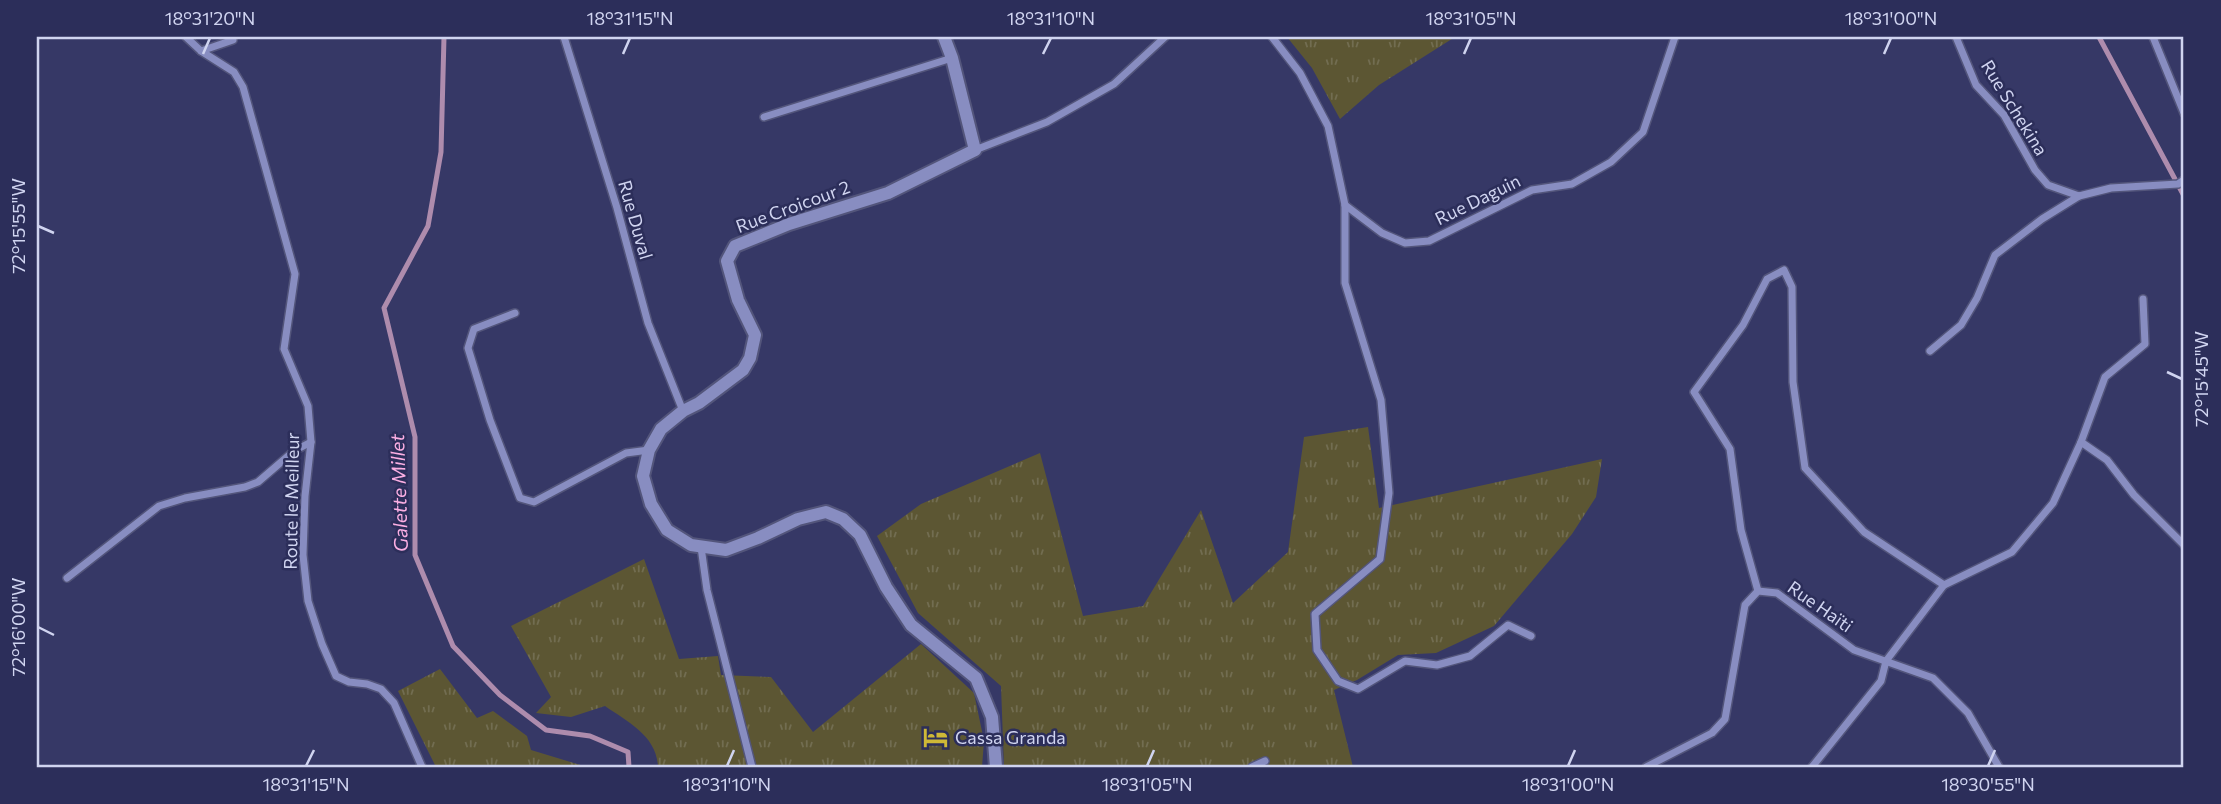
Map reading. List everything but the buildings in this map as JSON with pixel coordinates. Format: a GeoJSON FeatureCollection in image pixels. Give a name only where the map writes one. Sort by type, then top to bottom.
{"type":"FeatureCollection","features":[{"type":"Feature","properties":{"kind":"street","name":"Route le Meilleur"},"geometry":{"type":"LineString","coordinates":[[186,37],[201,51],[233,72],[243,87],[295,274],[284,349],[308,406],[311,442],[305,496],[303,555],[308,601],[336,676],[349,682],[368,684],[381,689],[394,703],[422,767]]}},
{"type":"Feature","properties":{"kind":"street","name":"Rue Duval"},"geometry":{"type":"LineString","coordinates":[[564,37],[617,208],[648,323],[683,411]]}},
{"type":"Feature","properties":{"kind":"street"},"geometry":{"type":"LineString","coordinates":[[944,37],[952,58],[975,150],[1048,122],[1114,84],[1164,37]]}},
{"type":"Feature","properties":{"kind":"street"},"geometry":{"type":"LineString","coordinates":[[1272,37],[1300,73],[1328,126],[1345,205],[1345,283],[1381,400],[1389,493],[1380,559],[1315,614],[1317,650],[1338,681],[1358,689],[1405,661],[1437,666],[1470,656],[1508,625],[1531,636]]}},
{"type":"Feature","properties":{"kind":"street","name":"Rue Daguin"},"geometry":{"type":"LineString","coordinates":[[1345,205],[1382,233],[1405,243],[1429,242],[1532,190],[1572,184],[1611,162],[1643,132],[1675,37]]}},
{"type":"Feature","properties":{"kind":"street","name":"Rue Schekina"},"geometry":{"type":"LineString","coordinates":[[1956,37],[1976,85],[2004,115],[2035,170],[2048,185],[2079,196]]}},
{"type":"Feature","properties":{"kind":"street"},"geometry":{"type":"LineString","coordinates":[[2152,37],[2184,113]]}},
{"type":"Feature","properties":{"kind":"street"},"geometry":{"type":"LineString","coordinates":[[201,51],[233,40]]}},
{"type":"Feature","properties":{"kind":"street"},"geometry":{"type":"LineString","coordinates":[[764,117],[952,58]]}},
{"type":"Feature","properties":{"kind":"street","name":"Rue Croicour 2"},"geometry":{"type":"LineString","coordinates":[[975,150],[888,193],[789,224],[735,246],[727,261],[738,300],[755,335],[750,358],[743,370],[661,429],[649,450],[643,476],[651,504],[667,530],[691,545],[726,550],[797,519],[826,512],[843,519],[860,535],[886,587],[911,625],[976,678],[992,717],[996,767]]}},
{"type":"Feature","properties":{"kind":"street"},"geometry":{"type":"LineString","coordinates":[[1930,351],[1962,325],[1995,256],[2042,219],[2079,196],[2111,188],[2181,182]]}},
{"type":"Feature","properties":{"kind":"street"},"geometry":{"type":"LineString","coordinates":[[1758,590],[1741,530],[1730,449],[1694,392],[1743,325],[1768,279],[1784,270],[1792,287],[1793,382],[1805,468],[1864,532],[1944,585]]}},
{"type":"Feature","properties":{"kind":"street"},"geometry":{"type":"LineString","coordinates":[[1812,767],[1881,681],[1886,661],[1944,585],[2012,552],[2053,503],[2081,442],[2105,377],[2145,344],[2143,299]]}},
{"type":"Feature","properties":{"kind":"street"},"geometry":{"type":"LineString","coordinates":[[515,313],[474,329],[468,348],[490,420],[520,498],[534,502],[626,453],[649,450]]}},
{"type":"Feature","properties":{"kind":"street"},"geometry":{"type":"LineString","coordinates":[[67,578],[159,506],[258,482],[294,451],[311,442]]}},
{"type":"Feature","properties":{"kind":"street"},"geometry":{"type":"LineString","coordinates":[[2081,442],[2107,460],[2134,495],[2184,545]]}},
{"type":"Feature","properties":{"kind":"street"},"geometry":{"type":"LineString","coordinates":[[701,547],[707,590],[752,767]]}},
{"type":"Feature","properties":{"kind":"street","name":"Rue Haïti"},"geometry":{"type":"LineString","coordinates":[[1646,767],[1712,733],[1725,719],[1745,605],[1758,590],[1777,593],[1854,650],[1933,678],[1968,713],[1999,767]]}},
{"type":"Feature","properties":{"kind":"street"},"geometry":{"type":"LineString","coordinates":[[1252,767],[1265,761]]}},
{"type":"Feature","properties":{"kind":"green space"},"geometry":{"type":"Polygon","coordinates":[[[1287,37],[1455,37],[1379,85],[1340,119],[1312,68],[1287,37]]]}},
{"type":"Feature","properties":{"kind":"green space"},"geometry":{"type":"Polygon","coordinates":[[[1368,427],[1379,508],[1602,459],[1596,497],[1572,534],[1494,626],[1436,653],[1398,655],[1357,680],[1334,690],[1353,767],[1004,767],[1001,686],[918,613],[877,536],[921,504],[1040,453],[1083,616],[1143,606],[1201,510],[1233,603],[1288,552],[1304,437],[1368,427]]]}},
{"type":"Feature","properties":{"kind":"green space"},"geometry":{"type":"Polygon","coordinates":[[[644,559],[679,659],[718,656],[721,675],[771,677],[813,732],[921,644],[974,693],[984,741],[982,767],[658,767],[653,747],[647,738],[605,706],[571,717],[536,713],[551,697],[511,626],[644,559]]]}},
{"type":"Feature","properties":{"kind":"green space"},"geometry":{"type":"Polygon","coordinates":[[[440,669],[477,718],[493,711],[527,736],[531,750],[587,767],[436,767],[398,691],[440,669]]]}},
{"type":"Feature","properties":{"kind":"waterway","name":"Galette Millet"},"geometry":{"type":"LineString","coordinates":[[444,37],[441,152],[428,226],[384,308],[415,437],[415,555],[453,646],[500,695],[546,730],[590,736],[628,752],[629,767]]}},
{"type":"Feature","properties":{"kind":"waterway"},"geometry":{"type":"LineString","coordinates":[[2099,37],[2184,196]]}},
{"type":"Feature","properties":{"kind":"place","name":"Cassa Granda"},"geometry":{"type":"Point","coordinates":[935,738]}}]}
